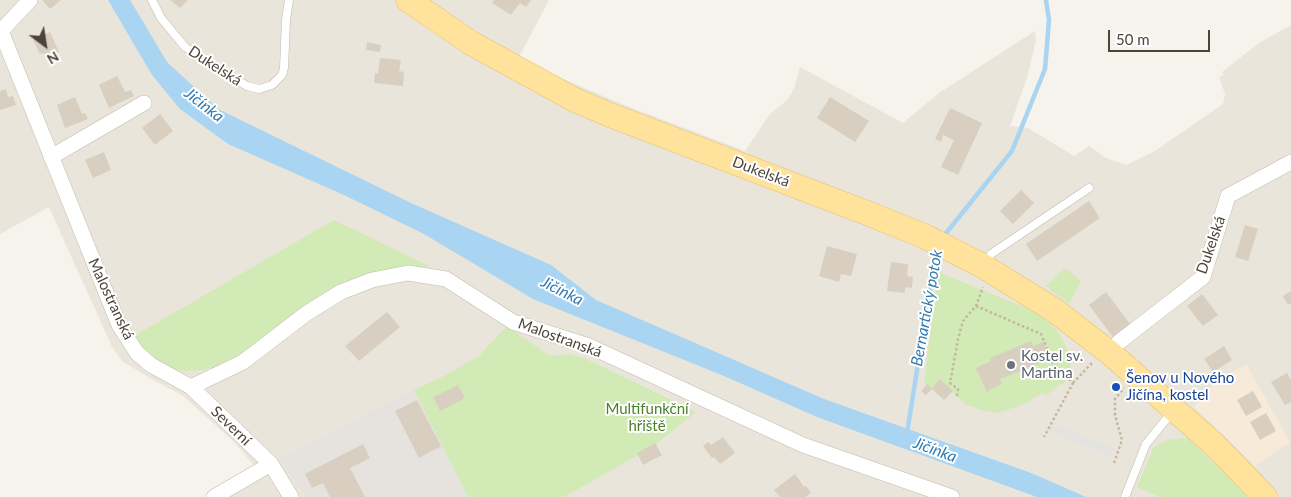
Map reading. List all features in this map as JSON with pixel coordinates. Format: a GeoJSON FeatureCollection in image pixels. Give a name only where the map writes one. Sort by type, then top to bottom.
{"type":"FeatureCollection","features":[{"type":"Feature","properties":{"kind":"main road","name":"Dukelská"},"geometry":{"type":"LineString","coordinates":[[408,0],[471,43],[575,100],[867,212],[948,247],[984,275],[1054,310],[1101,358],[1174,409],[1216,446],[1265,497]]}},
{"type":"Feature","properties":{"kind":"street"},"geometry":{"type":"LineString","coordinates":[[0,31],[30,0]]}},
{"type":"Feature","properties":{"kind":"street","name":"Malostranská"},"geometry":{"type":"LineString","coordinates":[[0,31],[119,325],[137,353],[150,365],[191,387],[244,362],[306,313],[341,292],[372,280],[408,274],[446,279],[514,322],[589,346],[803,445],[952,497]]}},
{"type":"Feature","properties":{"kind":"street"},"geometry":{"type":"LineString","coordinates":[[51,157],[144,103]]}},
{"type":"Feature","properties":{"kind":"street","name":"Dukelská"},"geometry":{"type":"LineString","coordinates":[[1101,358],[1203,277],[1228,196],[1291,162]]}},
{"type":"Feature","properties":{"kind":"street","name":"Severní"},"geometry":{"type":"LineString","coordinates":[[191,387],[271,464],[291,497]]}},
{"type":"Feature","properties":{"kind":"street"},"geometry":{"type":"LineString","coordinates":[[214,497],[271,464]]}},
{"type":"Feature","properties":{"kind":"lane","name":"Dukelská"},"geometry":{"type":"LineString","coordinates":[[152,0],[161,18],[185,47],[247,86],[259,89],[272,85],[282,75],[289,0]]}},
{"type":"Feature","properties":{"kind":"lane"},"geometry":{"type":"LineString","coordinates":[[984,275],[992,254],[1089,188]]}},
{"type":"Feature","properties":{"kind":"lane"},"geometry":{"type":"LineString","coordinates":[[1125,497],[1146,444],[1174,409]]}},
{"type":"Feature","properties":{"kind":"path"},"geometry":{"type":"LineString","coordinates":[[957,396],[958,389],[950,383],[958,339],[963,321],[976,306],[983,291],[984,275]]}},
{"type":"Feature","properties":{"kind":"path"},"geometry":{"type":"LineString","coordinates":[[976,306],[1040,334],[1053,363],[1073,383]]}},
{"type":"Feature","properties":{"kind":"path"},"geometry":{"type":"LineString","coordinates":[[1044,436],[1073,383],[1101,358]]}},
{"type":"Feature","properties":{"kind":"path"},"geometry":{"type":"LineString","coordinates":[[1114,464],[1122,440],[1115,415],[1115,399],[1124,388]]}},
{"type":"Feature","properties":{"kind":"shaded area"},"geometry":{"type":"Polygon","coordinates":[[[0,0],[549,0],[519,57],[556,76],[627,106],[745,151],[770,114],[787,100],[794,89],[800,67],[903,123],[939,93],[1035,31],[1036,40],[1027,78],[1010,126],[1028,128],[1074,156],[1089,146],[1106,158],[1126,165],[1155,151],[1223,104],[1225,94],[1219,77],[1224,75],[1222,72],[1259,43],[1291,25],[1291,497],[207,497],[258,470],[235,443],[182,395],[122,361],[112,347],[49,207],[0,234],[0,0]]]}},
{"type":"Feature","properties":{"kind":"shaded area"},"geometry":{"type":"Polygon","coordinates":[[[1247,365],[1290,442],[1255,466],[1194,407],[1213,384],[1247,365]]]}},
{"type":"Feature","properties":{"kind":"shaded area"},"geometry":{"type":"Polygon","coordinates":[[[414,390],[468,497],[307,497],[279,459],[414,390]]]}},
{"type":"Feature","properties":{"kind":"shaded area"},"geometry":{"type":"Polygon","coordinates":[[[1053,423],[1115,449],[1111,457],[1049,431],[1053,423]]]}},
{"type":"Feature","properties":{"kind":"green space"},"geometry":{"type":"Polygon","coordinates":[[[334,220],[429,266],[371,276],[225,364],[202,370],[185,371],[168,368],[141,351],[134,336],[334,220]]]}},
{"type":"Feature","properties":{"kind":"green space"},"geometry":{"type":"Polygon","coordinates":[[[1065,268],[1081,281],[1069,304],[1046,286],[1065,268]]]}},
{"type":"Feature","properties":{"kind":"green space"},"geometry":{"type":"Polygon","coordinates":[[[938,272],[1031,310],[1048,322],[1058,332],[1069,352],[1071,375],[1062,385],[1060,384],[1046,396],[1043,393],[1022,405],[997,413],[965,404],[952,392],[932,388],[924,382],[938,272]]]}},
{"type":"Feature","properties":{"kind":"green space","name":"Multifunkční hřiště"},"geometry":{"type":"Polygon","coordinates":[[[507,326],[550,356],[569,354],[584,358],[696,412],[656,444],[637,453],[638,455],[564,497],[468,497],[414,390],[446,375],[479,356],[507,326]],[[458,385],[433,397],[439,410],[465,398],[458,385]]]}},
{"type":"Feature","properties":{"kind":"green space"},"geometry":{"type":"Polygon","coordinates":[[[1188,438],[1247,497],[1160,497],[1137,487],[1154,447],[1171,439],[1188,438]]]}},
{"type":"Feature","properties":{"kind":"water","name":"Jičínka"},"geometry":{"type":"Polygon","coordinates":[[[108,0],[130,0],[167,62],[218,109],[411,203],[551,265],[596,300],[824,399],[1031,473],[1086,497],[1037,497],[817,417],[724,376],[533,299],[424,234],[344,195],[228,144],[180,109],[152,75],[108,0]]]}},
{"type":"Feature","properties":{"kind":"building"},"geometry":{"type":"Polygon","coordinates":[[[42,0],[61,0],[50,9],[42,0]]]}},
{"type":"Feature","properties":{"kind":"building"},"geometry":{"type":"Polygon","coordinates":[[[170,0],[188,0],[180,8],[170,0]]]}},
{"type":"Feature","properties":{"kind":"building"},"geometry":{"type":"Polygon","coordinates":[[[494,0],[531,0],[526,7],[520,3],[511,15],[492,3],[494,0]]]}},
{"type":"Feature","properties":{"kind":"building"},"geometry":{"type":"Polygon","coordinates":[[[50,32],[59,52],[45,58],[43,53],[40,54],[33,40],[50,32]]]}},
{"type":"Feature","properties":{"kind":"building"},"geometry":{"type":"Polygon","coordinates":[[[367,42],[381,45],[380,52],[366,50],[367,42]]]}},
{"type":"Feature","properties":{"kind":"building"},"geometry":{"type":"Polygon","coordinates":[[[380,58],[401,60],[399,71],[404,72],[403,86],[374,83],[375,73],[378,74],[380,58]]]}},
{"type":"Feature","properties":{"kind":"building"},"geometry":{"type":"Polygon","coordinates":[[[117,76],[125,92],[131,90],[134,96],[109,108],[99,85],[117,76]]]}},
{"type":"Feature","properties":{"kind":"building"},"geometry":{"type":"Polygon","coordinates":[[[6,89],[8,97],[13,96],[16,105],[0,110],[0,91],[6,89]]]}},
{"type":"Feature","properties":{"kind":"building"},"geometry":{"type":"Polygon","coordinates":[[[75,97],[82,114],[85,113],[88,119],[65,128],[57,105],[75,97]]]}},
{"type":"Feature","properties":{"kind":"building"},"geometry":{"type":"Polygon","coordinates":[[[830,97],[869,121],[855,142],[817,118],[830,97]]]}},
{"type":"Feature","properties":{"kind":"building"},"geometry":{"type":"Polygon","coordinates":[[[950,108],[982,123],[958,175],[941,167],[954,140],[943,135],[941,142],[935,139],[950,108]]]}},
{"type":"Feature","properties":{"kind":"building"},"geometry":{"type":"Polygon","coordinates":[[[160,114],[173,131],[155,145],[142,128],[160,114]]]}},
{"type":"Feature","properties":{"kind":"building"},"geometry":{"type":"Polygon","coordinates":[[[104,152],[111,170],[93,178],[85,160],[104,152]]]}},
{"type":"Feature","properties":{"kind":"building"},"geometry":{"type":"Polygon","coordinates":[[[1021,190],[1034,203],[1013,224],[1000,211],[1021,190]]]}},
{"type":"Feature","properties":{"kind":"building"},"geometry":{"type":"Polygon","coordinates":[[[1089,201],[1100,218],[1037,261],[1026,244],[1089,201]]]}},
{"type":"Feature","properties":{"kind":"building"},"geometry":{"type":"Polygon","coordinates":[[[1245,225],[1258,229],[1248,261],[1235,257],[1245,225]]]}},
{"type":"Feature","properties":{"kind":"building"},"geometry":{"type":"Polygon","coordinates":[[[827,246],[857,254],[851,276],[841,274],[839,282],[819,276],[827,246]]]}},
{"type":"Feature","properties":{"kind":"building"},"geometry":{"type":"Polygon","coordinates":[[[891,262],[908,264],[907,276],[913,277],[912,288],[905,287],[905,293],[887,291],[891,262]]]}},
{"type":"Feature","properties":{"kind":"building"},"geometry":{"type":"Polygon","coordinates":[[[1291,291],[1291,303],[1288,305],[1283,296],[1291,291]]]}},
{"type":"Feature","properties":{"kind":"building"},"geometry":{"type":"Polygon","coordinates":[[[1106,292],[1130,324],[1113,337],[1089,305],[1106,292]]]}},
{"type":"Feature","properties":{"kind":"building"},"geometry":{"type":"Polygon","coordinates":[[[1202,294],[1218,315],[1203,326],[1187,306],[1202,294]]]}},
{"type":"Feature","properties":{"kind":"building"},"geometry":{"type":"Polygon","coordinates":[[[387,312],[400,327],[359,361],[345,346],[387,312]]]}},
{"type":"Feature","properties":{"kind":"building","name":"Kostel sv. Martina"},"geometry":{"type":"Polygon","coordinates":[[[1031,341],[1033,346],[1043,342],[1048,354],[1043,356],[1045,361],[1000,379],[1002,384],[987,392],[976,368],[991,361],[990,358],[1031,341]]]}},
{"type":"Feature","properties":{"kind":"building"},"geometry":{"type":"Polygon","coordinates":[[[1224,346],[1232,360],[1213,372],[1204,359],[1224,346]]]}},
{"type":"Feature","properties":{"kind":"building"},"geometry":{"type":"Polygon","coordinates":[[[1287,373],[1291,380],[1291,402],[1285,405],[1271,382],[1287,373]]]}},
{"type":"Feature","properties":{"kind":"building"},"geometry":{"type":"Polygon","coordinates":[[[940,379],[953,391],[944,400],[932,389],[926,395],[921,391],[927,384],[932,388],[940,379]]]}},
{"type":"Feature","properties":{"kind":"building"},"geometry":{"type":"Polygon","coordinates":[[[458,385],[465,398],[440,411],[433,397],[458,385]]]}},
{"type":"Feature","properties":{"kind":"building"},"geometry":{"type":"Polygon","coordinates":[[[1253,391],[1262,407],[1246,416],[1237,400],[1253,391]]]}},
{"type":"Feature","properties":{"kind":"building"},"geometry":{"type":"Polygon","coordinates":[[[417,400],[441,446],[419,458],[395,411],[417,400]]]}},
{"type":"Feature","properties":{"kind":"building"},"geometry":{"type":"Polygon","coordinates":[[[1266,413],[1276,431],[1260,440],[1250,422],[1266,413]]]}},
{"type":"Feature","properties":{"kind":"building"},"geometry":{"type":"Polygon","coordinates":[[[723,437],[735,453],[720,464],[714,457],[712,458],[703,446],[708,442],[711,445],[723,437]]]}},
{"type":"Feature","properties":{"kind":"building"},"geometry":{"type":"Polygon","coordinates":[[[655,443],[662,455],[643,465],[637,453],[655,443]]]}},
{"type":"Feature","properties":{"kind":"building"},"geometry":{"type":"Polygon","coordinates":[[[363,444],[370,458],[350,468],[365,497],[330,497],[323,483],[312,488],[305,474],[363,444]]]}},
{"type":"Feature","properties":{"kind":"building"},"geometry":{"type":"Polygon","coordinates":[[[795,474],[811,493],[805,497],[780,497],[774,490],[795,474]]]}},
{"type":"Feature","properties":{"kind":"waterway","name":"Bernartický potok"},"geometry":{"type":"LineString","coordinates":[[943,237],[1012,151],[1045,69],[1049,20],[1046,0]]}},
{"type":"Feature","properties":{"kind":"waterway","name":"Bernartický potok"},"geometry":{"type":"LineString","coordinates":[[907,433],[936,251]]}},
{"type":"Feature","properties":{"kind":"place","name":"Kostel sv. Martina"},"geometry":{"type":"Point","coordinates":[1011,365]}},
{"type":"Feature","properties":{"kind":"place","name":"Šenov u Nového Jičína, kostel"},"geometry":{"type":"Point","coordinates":[1116,387]}}]}
